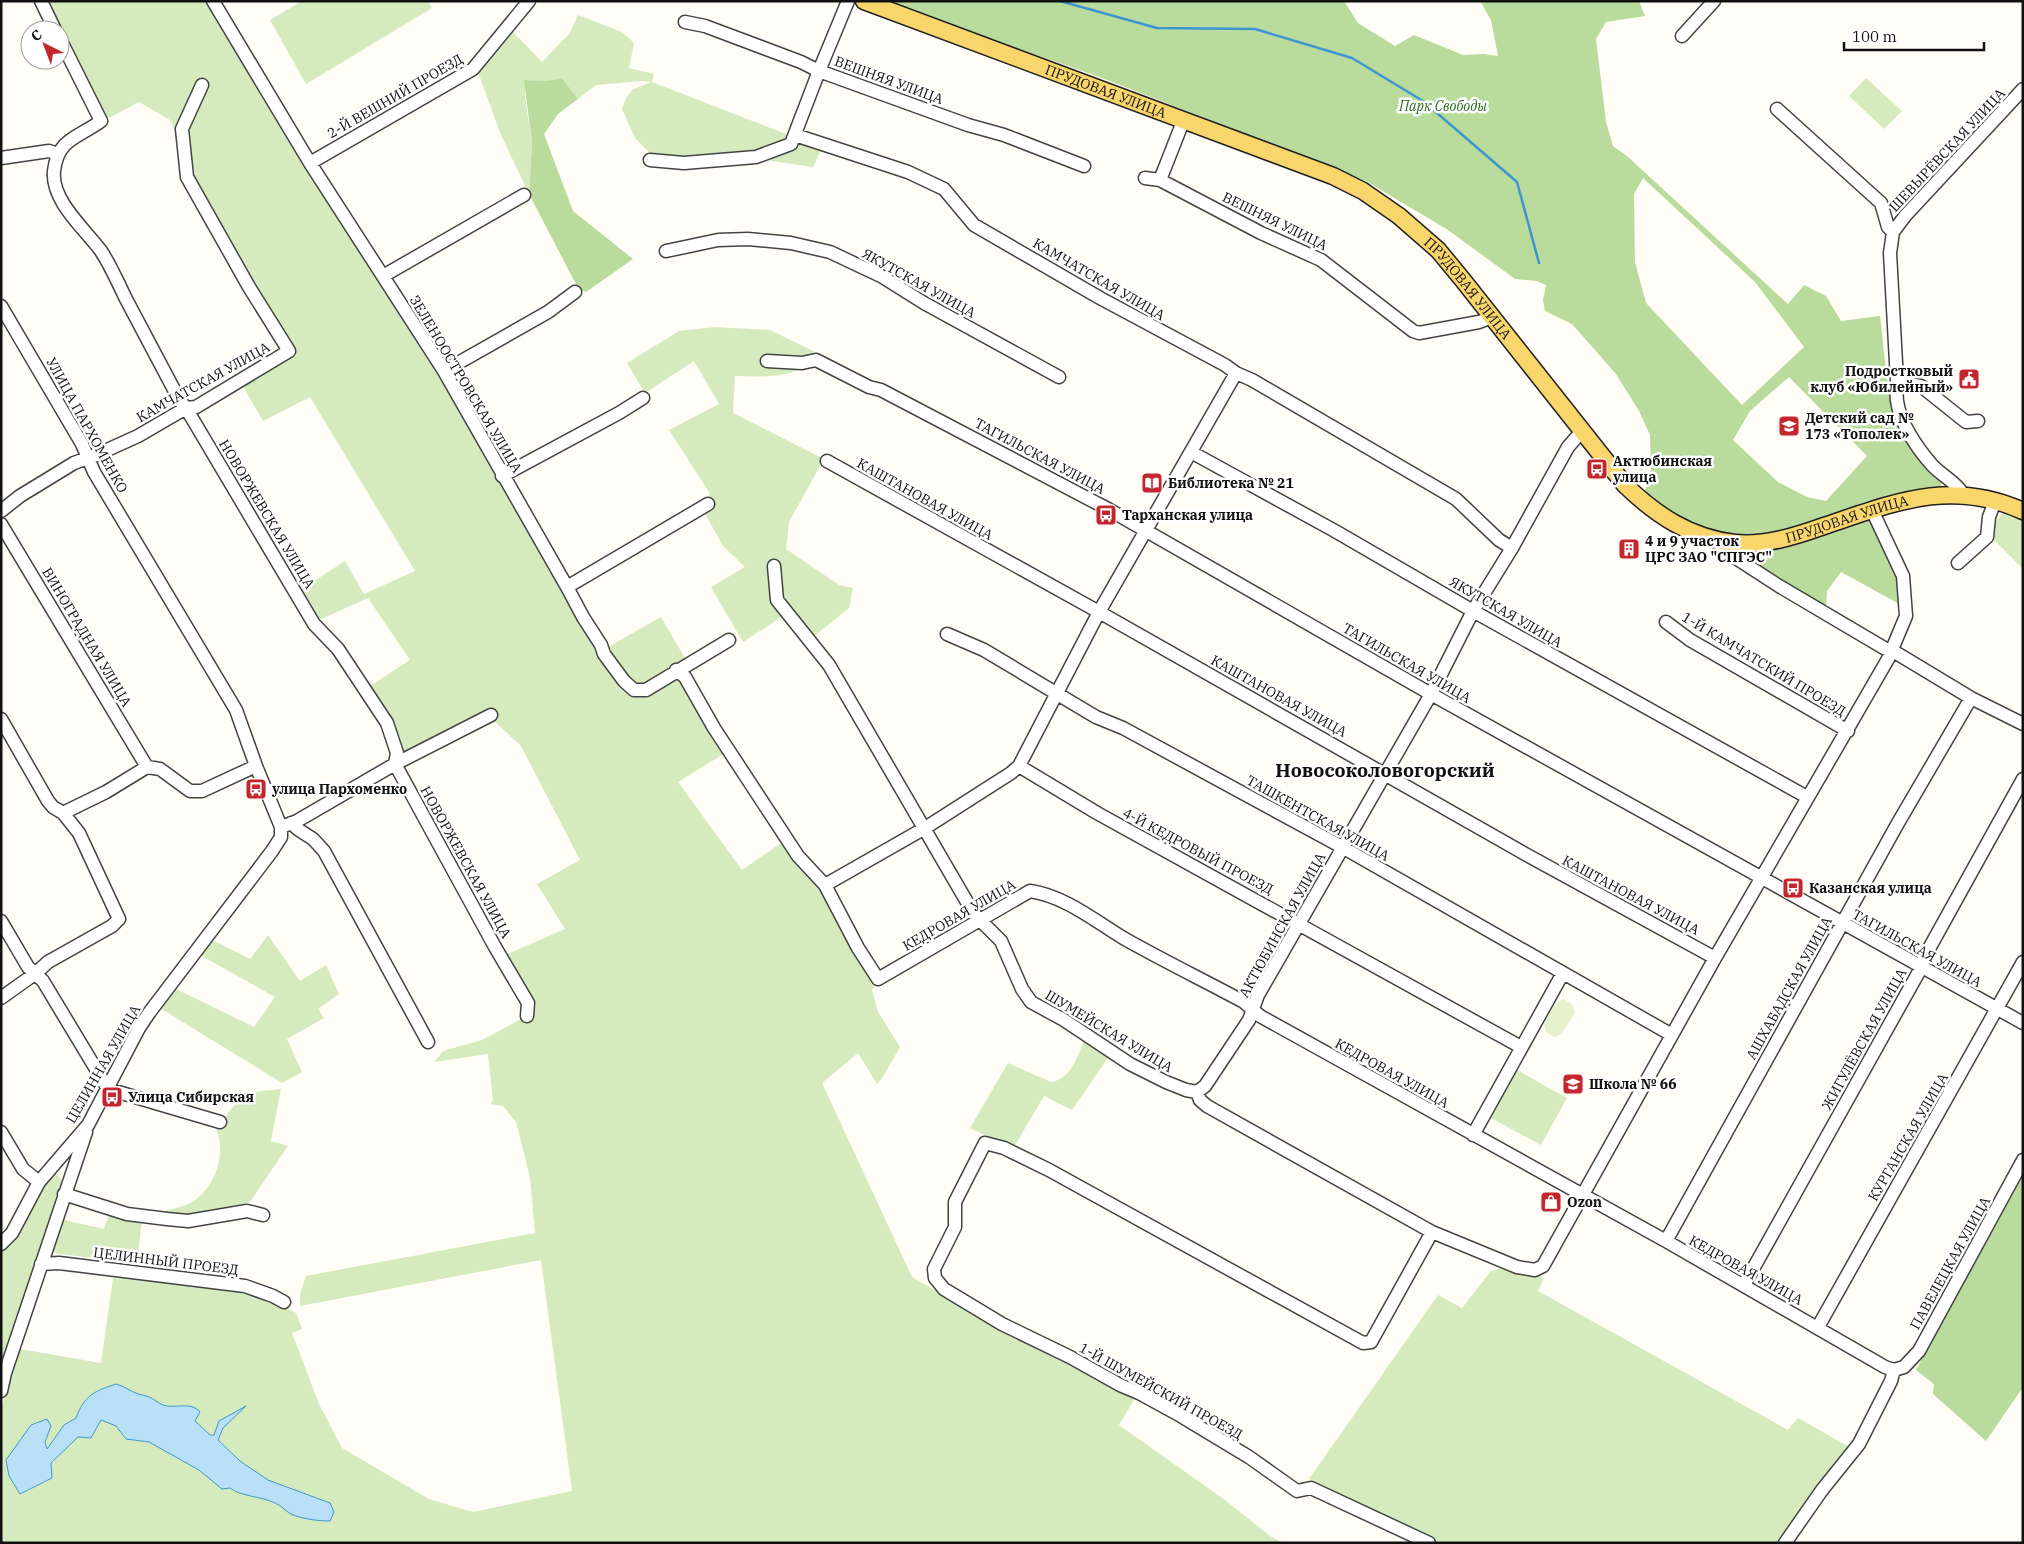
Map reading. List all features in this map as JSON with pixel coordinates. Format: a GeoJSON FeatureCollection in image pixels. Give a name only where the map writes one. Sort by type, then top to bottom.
{"type":"FeatureCollection","features":[{"type":"Feature","properties":{"kind":"main road","name":"ПРУДОВАЯ УЛИЦА"},"geometry":{"type":"LineString","coordinates":[[864,1],[1333,176],[1363,192],[1399,216],[1438,250],[1625,485],[1648,507],[1674,524],[1716,539],[1735,543],[1770,541],[1797,535],[1872,510],[1935,494],[1963,494],[1995,501],[2023,511]]}},
{"type":"Feature","properties":{"kind":"street"},"geometry":{"type":"LineString","coordinates":[[41,1],[50,20]]}},
{"type":"Feature","properties":{"kind":"street","name":"ЗЕЛЕНООСТРОВСКАЯ УЛИЦА"},"geometry":{"type":"LineString","coordinates":[[213,1],[310,163],[444,371],[502,476],[567,587],[582,617],[601,645],[604,654],[624,682],[634,690],[646,690],[676,670],[729,640]]}},
{"type":"Feature","properties":{"kind":"street","name":"2-Й ВЕШНИЙ ПРОЕЗД"},"geometry":{"type":"LineString","coordinates":[[310,163],[473,69],[529,1]]}},
{"type":"Feature","properties":{"kind":"street"},"geometry":{"type":"LineString","coordinates":[[650,160],[684,163],[756,157],[792,144],[848,1]]}},
{"type":"Feature","properties":{"kind":"street"},"geometry":{"type":"LineString","coordinates":[[1682,36],[1714,1]]}},
{"type":"Feature","properties":{"kind":"street","name":"ВЕШНЯЯ УЛИЦА"},"geometry":{"type":"LineString","coordinates":[[685,22],[705,26],[801,62],[819,71],[968,125],[1004,135],[1084,166]]}},
{"type":"Feature","properties":{"kind":"street"},"geometry":{"type":"LineString","coordinates":[[1,158],[49,151],[58,154],[67,141],[88,131],[101,121],[70,59]]}},
{"type":"Feature","properties":{"kind":"street","name":"КАМЧАТСКАЯ УЛИЦА"},"geometry":{"type":"LineString","coordinates":[[1,511],[20,496],[74,463],[138,436],[186,408],[196,407],[289,351],[187,177],[182,129],[202,85]]}},
{"type":"Feature","properties":{"kind":"street","name":"ШЕВЫРЁВСКАЯ УЛИЦА"},"geometry":{"type":"LineString","coordinates":[[1963,494],[1958,486],[1933,466],[1912,437],[1901,416],[1896,400],[1897,381],[1890,253],[1893,232],[1904,216],[2023,90]]}},
{"type":"Feature","properties":{"kind":"street"},"geometry":{"type":"LineString","coordinates":[[1778,109],[1881,203],[1888,228],[1893,232]]}},
{"type":"Feature","properties":{"kind":"street"},"geometry":{"type":"LineString","coordinates":[[1160,180],[1184,119]]}},
{"type":"Feature","properties":{"kind":"street","name":"КАМЧАТСКАЯ УЛИЦА"},"geometry":{"type":"LineString","coordinates":[[795,135],[908,172],[944,189],[974,225],[1108,302],[1225,365],[1236,374],[1252,380],[1456,499],[1499,540],[1512,548]]}},
{"type":"Feature","properties":{"kind":"street","name":"НОВОРЖЕВСКАЯ УЛИЦА"},"geometry":{"type":"LineString","coordinates":[[58,154],[54,172],[54,186],[69,212],[102,252],[180,401],[186,408],[314,624],[338,649],[387,723],[397,753],[395,764],[495,947],[528,1003],[527,1016]]}},
{"type":"Feature","properties":{"kind":"street","name":"ВЕШНЯЯ УЛИЦА"},"geometry":{"type":"LineString","coordinates":[[1145,178],[1160,180],[1261,233],[1321,260],[1413,331],[1419,333],[1428,332],[1479,322],[1492,317]]}},
{"type":"Feature","properties":{"kind":"street"},"geometry":{"type":"LineString","coordinates":[[383,276],[524,195]]}},
{"type":"Feature","properties":{"kind":"street","name":"ЯКУТСКАЯ УЛИЦА"},"geometry":{"type":"LineString","coordinates":[[666,251],[718,240],[748,239],[791,243],[830,252],[881,276],[924,303],[1059,377]]}},
{"type":"Feature","properties":{"kind":"street"},"geometry":{"type":"LineString","coordinates":[[444,371],[548,312],[575,292]]}},
{"type":"Feature","properties":{"kind":"street","name":"УЛИЦА ПАРХОМЕНКО"},"geometry":{"type":"LineString","coordinates":[[1,306],[82,444],[87,458],[236,710],[256,766],[286,825]]}},
{"type":"Feature","properties":{"kind":"street","name":"ТАГИЛЬСКАЯ УЛИЦА"},"geometry":{"type":"LineString","coordinates":[[766,361],[802,363],[816,360],[828,365],[869,387],[881,390],[899,399],[1108,509],[1431,694],[2023,1023]]}},
{"type":"Feature","properties":{"kind":"street"},"geometry":{"type":"LineString","coordinates":[[676,670],[685,677],[714,728],[798,856],[825,885],[924,828],[1019,766],[1099,612],[1147,532],[1236,374]]}},
{"type":"Feature","properties":{"kind":"street"},"geometry":{"type":"LineString","coordinates":[[1897,381],[1921,386],[1966,422],[1978,421]]}},
{"type":"Feature","properties":{"kind":"street"},"geometry":{"type":"LineString","coordinates":[[502,476],[643,398]]}},
{"type":"Feature","properties":{"kind":"street","name":"АКТЮБИНСКАЯ УЛИЦА"},"geometry":{"type":"LineString","coordinates":[[1197,1092],[1205,1086],[1249,1020],[1258,995],[1431,694],[1473,611],[1512,548],[1568,447],[1582,431]]}},
{"type":"Feature","properties":{"kind":"street","name":"ЯКУТСКАЯ УЛИЦА"},"geometry":{"type":"LineString","coordinates":[[1191,452],[1336,531],[1473,611],[1807,797]]}},
{"type":"Feature","properties":{"kind":"street","name":"КАШТАНОВАЯ УЛИЦА"},"geometry":{"type":"LineString","coordinates":[[827,461],[1099,612],[1527,855],[1715,958]]}},
{"type":"Feature","properties":{"kind":"street"},"geometry":{"type":"LineString","coordinates":[[1958,563],[1987,537],[1989,517],[1995,501]]}},
{"type":"Feature","properties":{"kind":"street"},"geometry":{"type":"LineString","coordinates":[[567,587],[708,504]]}},
{"type":"Feature","properties":{"kind":"street"},"geometry":{"type":"LineString","coordinates":[[1197,1092],[1200,1100],[1207,1106],[1432,1232],[1517,1267],[1535,1270],[1543,1266],[1583,1196],[1587,1184],[1715,958],[1892,651],[1906,616],[1904,576],[1872,510]]}},
{"type":"Feature","properties":{"kind":"street","name":"ВИНОГРАДНАЯ УЛИЦА"},"geometry":{"type":"LineString","coordinates":[[1,524],[147,767]]}},
{"type":"Feature","properties":{"kind":"street"},"geometry":{"type":"LineString","coordinates":[[1716,539],[1725,551],[1779,586],[1971,698],[2023,724]]}},
{"type":"Feature","properties":{"kind":"street","name":"ШУМЕЙСКАЯ УЛИЦА"},"geometry":{"type":"LineString","coordinates":[[774,566],[777,600],[829,665],[974,914],[1001,941],[1022,989],[1031,1002],[1064,1020],[1130,1064],[1166,1082],[1197,1092]]}},
{"type":"Feature","properties":{"kind":"street","name":"1-Й КАМЧАТСКИЙ ПРОЕЗД"},"geometry":{"type":"LineString","coordinates":[[1666,622],[1690,640],[1848,730]]}},
{"type":"Feature","properties":{"kind":"street","name":"ТАШКЕНТСКАЯ УЛИЦА"},"geometry":{"type":"LineString","coordinates":[[947,634],[984,650],[1096,717],[1123,728],[1342,847],[1672,1035]]}},
{"type":"Feature","properties":{"kind":"street","name":"АШХАБАДСКАЯ УЛИЦА"},"geometry":{"type":"LineString","coordinates":[[1666,1241],[1898,823],[1971,698]]}},
{"type":"Feature","properties":{"kind":"street"},"geometry":{"type":"LineString","coordinates":[[286,825],[395,764],[491,715]]}},
{"type":"Feature","properties":{"kind":"street"},"geometry":{"type":"LineString","coordinates":[[1,719],[48,801],[53,807],[64,813],[79,833],[119,918],[112,926],[48,962],[1,998]]}},
{"type":"Feature","properties":{"kind":"street"},"geometry":{"type":"LineString","coordinates":[[64,813],[106,792],[147,767],[160,769],[190,791],[202,792],[256,766]]}},
{"type":"Feature","properties":{"kind":"street","name":"4-Й КЕДРОВЫЙ ПРОЕЗД"},"geometry":{"type":"LineString","coordinates":[[1019,766],[1097,813],[1522,1047]]}},
{"type":"Feature","properties":{"kind":"street","name":"ЖИГУЛЁВСКАЯ УЛИЦА"},"geometry":{"type":"LineString","coordinates":[[1744,1285],[1921,968],[1925,956],[2023,779]]}},
{"type":"Feature","properties":{"kind":"street"},"geometry":{"type":"LineString","coordinates":[[286,825],[299,830],[313,839],[324,852],[428,1042]]}},
{"type":"Feature","properties":{"kind":"street","name":"ЦЕЛИННАЯ УЛИЦА"},"geometry":{"type":"LineString","coordinates":[[1,1244],[12,1233],[39,1182],[88,1125],[139,1028],[166,989],[272,851],[286,825]]}},
{"type":"Feature","properties":{"kind":"street","name":"КЕДРОВАЯ УЛИЦА"},"geometry":{"type":"LineString","coordinates":[[825,885],[858,948],[878,979],[1030,891],[1045,893],[1244,1002],[1260,1016],[1666,1241],[1885,1367],[1894,1370]]}},
{"type":"Feature","properties":{"kind":"street"},"geometry":{"type":"LineString","coordinates":[[1,921],[28,967],[44,981],[108,1088],[220,1122]]}},
{"type":"Feature","properties":{"kind":"street","name":"КУРГАНСКАЯ УЛИЦА"},"geometry":{"type":"LineString","coordinates":[[1818,1327],[2023,962]]}},
{"type":"Feature","properties":{"kind":"street"},"geometry":{"type":"LineString","coordinates":[[1473,1135],[1563,973]]}},
{"type":"Feature","properties":{"kind":"street"},"geometry":{"type":"LineString","coordinates":[[1,1391],[88,1125]]}},
{"type":"Feature","properties":{"kind":"street"},"geometry":{"type":"LineString","coordinates":[[1,1132],[23,1169],[39,1182]]}},
{"type":"Feature","properties":{"kind":"street","name":"1-Й ШУМЕЙСКИЙ ПРОЕЗД"},"geometry":{"type":"LineString","coordinates":[[1430,1543],[1311,1488],[1297,1491],[1249,1458],[1181,1416],[1120,1385],[1070,1356],[1002,1324],[944,1289],[935,1278],[934,1269],[955,1227],[955,1202],[985,1143],[1004,1148],[1049,1170],[1363,1344],[1371,1342],[1432,1232]]}},
{"type":"Feature","properties":{"kind":"street","name":"ПАВЕЛЕЦКАЯ УЛИЦА"},"geometry":{"type":"LineString","coordinates":[[1894,1370],[1904,1367],[1919,1351],[2023,1160]]}},
{"type":"Feature","properties":{"kind":"street"},"geometry":{"type":"LineString","coordinates":[[64,1194],[127,1214],[167,1219],[188,1221],[247,1211],[263,1216]]}},
{"type":"Feature","properties":{"kind":"street","name":"ЦЕЛИННЫЙ ПРОЕЗД"},"geometry":{"type":"LineString","coordinates":[[41,1264],[58,1263],[245,1286],[284,1302]]}},
{"type":"Feature","properties":{"kind":"street"},"geometry":{"type":"LineString","coordinates":[[1785,1543],[1822,1490],[1859,1444],[1892,1381],[1894,1370]]}},
{"type":"Feature","properties":{"kind":"green space"},"geometry":{"type":"Polygon","coordinates":[[[45,1],[205,1],[304,165],[378,275],[608,647],[661,617],[686,660],[689,673],[730,750],[678,782],[742,870],[787,839],[822,881],[878,983],[872,990],[878,1012],[900,1047],[877,1084],[858,1053],[822,1083],[912,1277],[1000,1328],[1137,1395],[1119,1425],[1225,1500],[1270,1536],[1283,1543],[1,1543],[1,1410],[20,1349],[101,1363],[113,1278],[240,1289],[270,1298],[296,1313],[302,1329],[292,1333],[319,1404],[342,1448],[429,1499],[473,1512],[572,1491],[541,1260],[300,1306],[300,1294],[306,1276],[535,1233],[530,1177],[516,1122],[503,1106],[490,1104],[493,1100],[488,1054],[434,1062],[443,1051],[482,1040],[521,1019],[526,1011],[505,955],[565,929],[537,884],[580,860],[521,746],[493,720],[404,761],[403,751],[370,686],[410,660],[368,598],[317,621],[300,590],[345,561],[364,594],[415,571],[310,397],[263,421],[241,383],[295,349],[190,176],[178,137],[170,120],[139,102],[105,120],[70,51],[70,20],[55,20],[45,1]]]}},
{"type":"Feature","properties":{"kind":"green space"},"geometry":{"type":"Polygon","coordinates":[[[302,1],[428,1],[432,8],[306,84],[270,20],[302,1]]]}},
{"type":"Feature","properties":{"kind":"green space","name":"Парк Свободы"},"geometry":{"type":"Polygon","coordinates":[[[883,1],[1344,1],[1358,23],[1395,46],[1414,35],[1463,55],[1484,54],[1498,56],[1491,20],[1480,1],[1639,1],[1645,16],[1606,22],[1596,39],[1606,122],[1613,146],[1628,157],[1788,304],[1804,285],[1826,296],[1841,321],[1880,316],[1889,389],[1895,417],[1907,443],[1942,481],[1941,487],[1914,492],[1795,532],[1733,538],[1689,527],[1644,495],[1651,469],[1650,435],[1639,411],[1616,374],[1572,324],[1545,311],[1543,300],[1546,285],[1537,281],[1515,279],[1448,230],[1366,181],[1102,78],[883,1]],[[1643,178],[1634,194],[1635,262],[1646,303],[1742,405],[1804,347],[1755,282],[1643,178]],[[1789,377],[1750,411],[1733,440],[1778,482],[1807,497],[1826,501],[1867,456],[1789,377]]]}},
{"type":"Feature","properties":{"kind":"green space"},"geometry":{"type":"Polygon","coordinates":[[[578,15],[622,32],[634,43],[629,68],[654,74],[652,82],[822,148],[813,167],[766,160],[758,153],[686,159],[651,154],[635,138],[622,109],[626,98],[632,90],[651,82],[596,85],[578,99],[562,78],[547,81],[525,80],[525,98],[532,143],[529,194],[501,135],[478,72],[511,30],[542,62],[570,33],[578,15]]]}},
{"type":"Feature","properties":{"kind":"green space"},"geometry":{"type":"Polygon","coordinates":[[[562,78],[578,99],[558,114],[544,134],[573,211],[633,259],[586,292],[578,288],[529,194],[532,143],[524,80],[547,81],[562,78]]]}},
{"type":"Feature","properties":{"kind":"green space"},"geometry":{"type":"Polygon","coordinates":[[[1866,78],[1902,111],[1884,129],[1849,96],[1866,78]]]}},
{"type":"Feature","properties":{"kind":"green space"},"geometry":{"type":"Polygon","coordinates":[[[716,327],[770,330],[815,352],[814,362],[786,374],[735,376],[733,413],[822,458],[819,468],[789,522],[786,549],[839,585],[853,588],[849,608],[813,637],[783,616],[743,642],[711,587],[745,567],[723,546],[704,512],[711,504],[709,492],[669,430],[719,404],[694,361],[645,393],[627,363],[679,331],[716,327]]]}},
{"type":"Feature","properties":{"kind":"green space"},"geometry":{"type":"Polygon","coordinates":[[[2005,510],[2023,518],[2023,569],[1992,538],[1994,524],[2005,510]]]}},
{"type":"Feature","properties":{"kind":"green space"},"geometry":{"type":"Polygon","coordinates":[[[1870,518],[1899,577],[1901,605],[1841,572],[1827,591],[1826,611],[1724,546],[1870,518]]]}},
{"type":"Feature","properties":{"kind":"green space"},"geometry":{"type":"Polygon","coordinates":[[[268,935],[300,981],[326,965],[339,994],[318,1009],[324,1018],[287,1039],[302,1072],[282,1083],[160,1008],[174,988],[254,1027],[275,997],[200,955],[212,940],[250,959],[268,935]]]}},
{"type":"Feature","properties":{"kind":"green space"},"geometry":{"type":"Polygon","coordinates":[[[1564,999],[1572,1004],[1575,1012],[1562,1034],[1554,1037],[1546,1032],[1544,1024],[1556,1002],[1564,999]]]}},
{"type":"Feature","properties":{"kind":"green space"},"geometry":{"type":"Polygon","coordinates":[[[1085,1039],[1110,1055],[1072,1110],[1044,1096],[1013,1149],[970,1128],[1008,1063],[1051,1082],[1058,1080],[1069,1072],[1073,1066],[1085,1039]]]}},
{"type":"Feature","properties":{"kind":"green space"},"geometry":{"type":"Polygon","coordinates":[[[1517,1070],[1567,1098],[1541,1145],[1491,1118],[1517,1070]]]}},
{"type":"Feature","properties":{"kind":"green space"},"geometry":{"type":"Polygon","coordinates":[[[281,1089],[271,1141],[288,1146],[250,1202],[189,1216],[159,1212],[183,1206],[196,1200],[211,1183],[219,1162],[219,1139],[216,1129],[237,1103],[247,1095],[259,1091],[281,1089]]]}},
{"type":"Feature","properties":{"kind":"green space"},"geometry":{"type":"Polygon","coordinates":[[[2023,1171],[2023,1387],[1986,1441],[1933,1394],[1934,1384],[1916,1370],[2023,1171]]]}},
{"type":"Feature","properties":{"kind":"green space"},"geometry":{"type":"Polygon","coordinates":[[[55,1173],[62,1180],[62,1185],[1,1367],[1,1252],[16,1235],[47,1178],[55,1173]]]}},
{"type":"Feature","properties":{"kind":"green space"},"geometry":{"type":"Polygon","coordinates":[[[110,1212],[142,1220],[137,1263],[54,1252],[52,1247],[60,1219],[104,1229],[110,1212]]]}},
{"type":"Feature","properties":{"kind":"green space"},"geometry":{"type":"Polygon","coordinates":[[[1505,1267],[1544,1278],[1538,1291],[1788,1430],[1798,1418],[1851,1448],[1780,1543],[1442,1543],[1309,1479],[1438,1295],[1462,1308],[1491,1271],[1505,1267]]]}},
{"type":"Feature","properties":{"kind":"water"},"geometry":{"type":"Polygon","coordinates":[[[116,1384],[149,1397],[163,1405],[188,1406],[196,1409],[200,1412],[195,1421],[210,1435],[214,1435],[219,1421],[246,1406],[223,1428],[218,1440],[240,1461],[268,1480],[330,1503],[334,1512],[330,1521],[300,1517],[291,1514],[270,1501],[240,1493],[230,1488],[222,1489],[199,1470],[149,1442],[126,1439],[116,1426],[101,1420],[91,1438],[78,1437],[51,1463],[52,1478],[20,1494],[9,1476],[6,1460],[31,1425],[47,1419],[51,1426],[45,1442],[47,1449],[64,1425],[76,1418],[86,1399],[102,1389],[116,1384]]]}},
{"type":"Feature","properties":{"kind":"waterway"},"geometry":{"type":"LineString","coordinates":[[1060,1],[1157,28],[1255,29],[1352,58],[1423,101],[1517,182],[1539,263]]}},
{"type":"Feature","properties":{"kind":"place","name":"Подростковый клуб «Юбилейный»"},"geometry":{"type":"Point","coordinates":[1969,379]}},
{"type":"Feature","properties":{"kind":"place","name":"Детский сад № 173 «Тополек»"},"geometry":{"type":"Point","coordinates":[1789,426]}},
{"type":"Feature","properties":{"kind":"place","name":"Актюбинская улица"},"geometry":{"type":"Point","coordinates":[1597,469]}},
{"type":"Feature","properties":{"kind":"place","name":"Библиотека № 21"},"geometry":{"type":"Point","coordinates":[1152,483]}},
{"type":"Feature","properties":{"kind":"place","name":"Тарханская улица"},"geometry":{"type":"Point","coordinates":[1106,515]}},
{"type":"Feature","properties":{"kind":"place","name":"4 и 9 участок ЦРС ЗАО \"СПГЭС\""},"geometry":{"type":"Point","coordinates":[1629,549]}},
{"type":"Feature","properties":{"kind":"place","name":"улица Пархоменко"},"geometry":{"type":"Point","coordinates":[256,789]}},
{"type":"Feature","properties":{"kind":"place","name":"Казанская улица"},"geometry":{"type":"Point","coordinates":[1793,888]}},
{"type":"Feature","properties":{"kind":"place","name":"Школа № 66"},"geometry":{"type":"Point","coordinates":[1573,1084]}},
{"type":"Feature","properties":{"kind":"place","name":"Улица Сибирская"},"geometry":{"type":"Point","coordinates":[112,1097]}},
{"type":"Feature","properties":{"kind":"place","name":"Ozon"},"geometry":{"type":"Point","coordinates":[1551,1202]}},
{"type":"Feature","properties":{"kind":"district","name":"Новосоколовогорский"},"geometry":{"type":"Point","coordinates":[1385,770]}}]}
